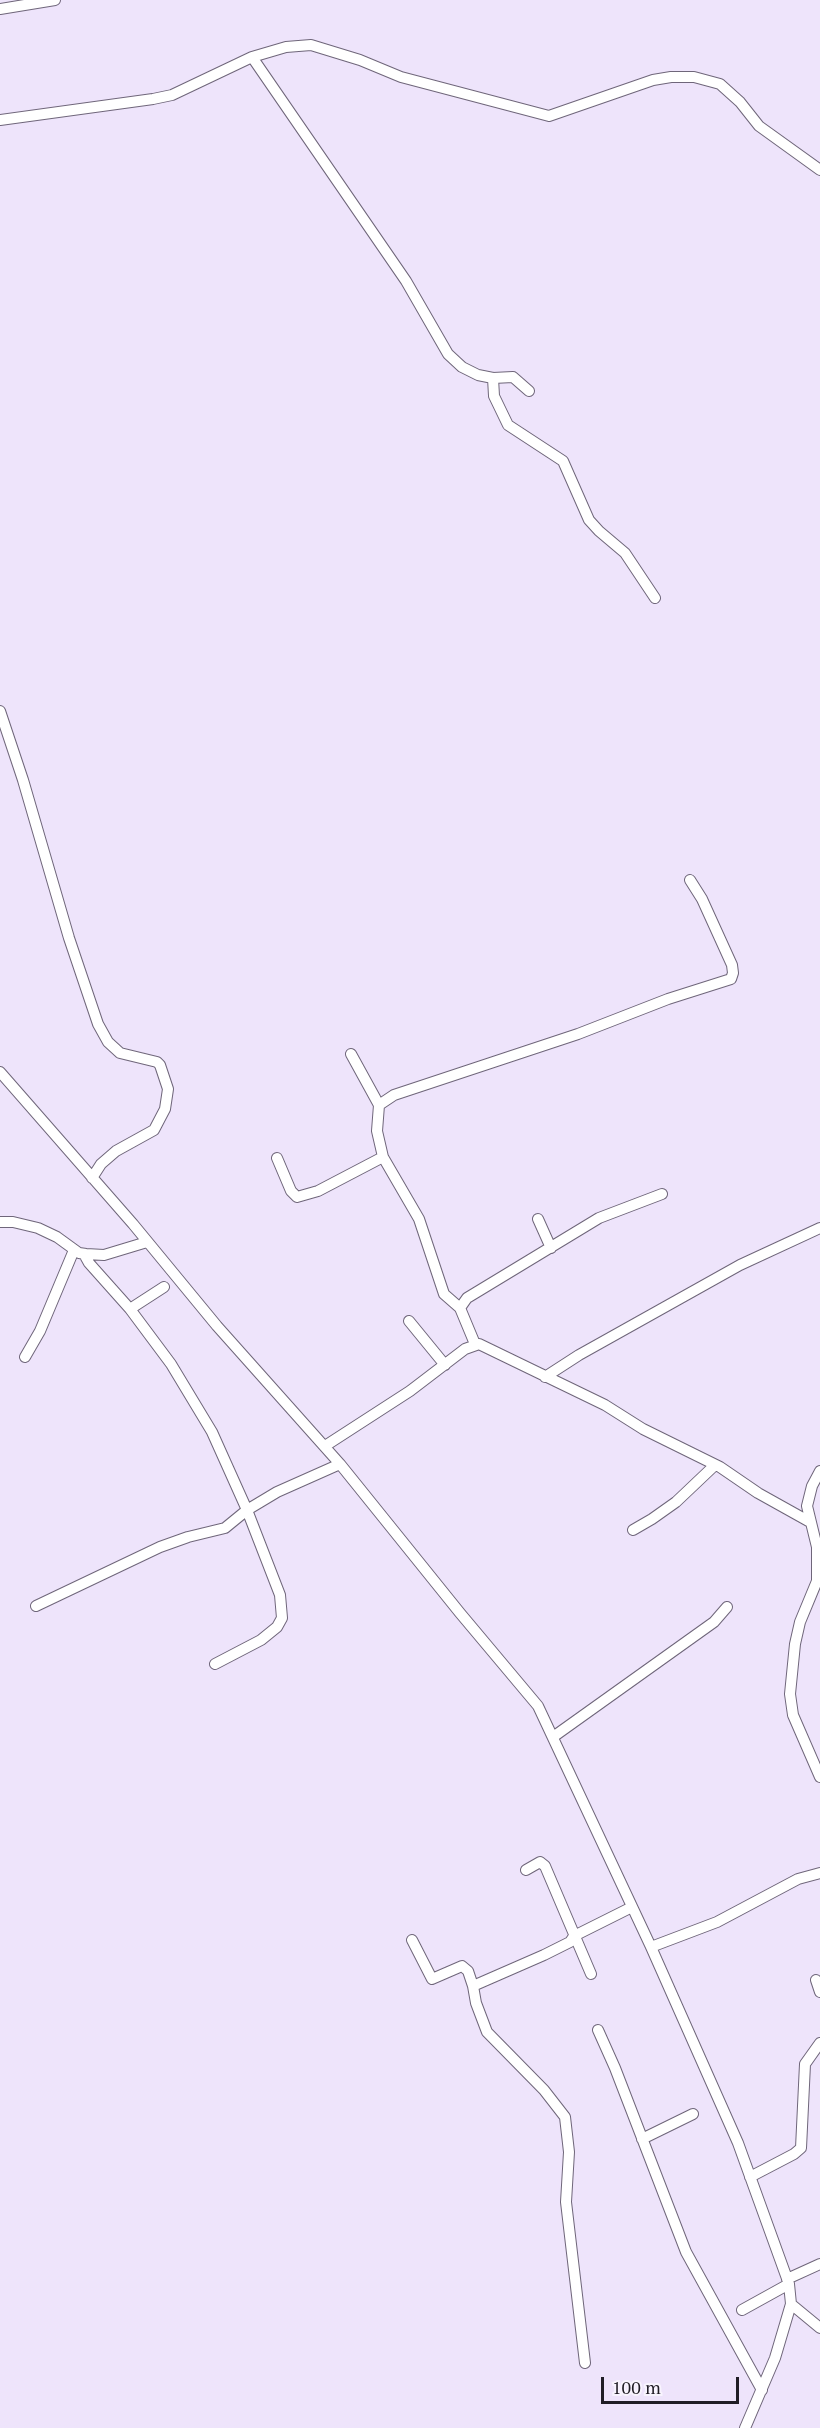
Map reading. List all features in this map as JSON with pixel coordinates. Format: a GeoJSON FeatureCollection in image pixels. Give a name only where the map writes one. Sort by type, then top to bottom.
{"type":"FeatureCollection","features":[{"type":"Feature","properties":{"kind":"street"},"geometry":{"type":"LineString","coordinates":[[0,9],[55,0]]}},
{"type":"Feature","properties":{"kind":"street"},"geometry":{"type":"LineString","coordinates":[[0,120],[172,95],[252,57],[286,47],[311,45],[360,60],[401,77],[549,116],[653,80],[694,77],[720,84],[740,102],[759,126],[820,170]]}},
{"type":"Feature","properties":{"kind":"street"},"geometry":{"type":"LineString","coordinates":[[252,57],[406,281],[448,354],[462,367],[478,375],[493,378],[513,377],[529,391]]}},
{"type":"Feature","properties":{"kind":"street"},"geometry":{"type":"LineString","coordinates":[[493,378],[494,396],[507,425],[563,461],[589,520],[625,553],[655,598]]}},
{"type":"Feature","properties":{"kind":"street"},"geometry":{"type":"LineString","coordinates":[[0,711],[23,780],[69,938],[98,1024],[108,1042],[120,1053],[157,1062],[168,1089],[165,1109],[154,1130],[116,1151],[101,1164],[93,1178]]}},
{"type":"Feature","properties":{"kind":"street"},"geometry":{"type":"LineString","coordinates":[[379,1105],[394,1095],[578,1034],[668,999],[729,981],[733,976],[733,969],[702,899],[690,880]]}},
{"type":"Feature","properties":{"kind":"street"},"geometry":{"type":"LineString","coordinates":[[351,1054],[379,1105],[376,1131],[383,1157],[419,1219],[441,1288],[449,1300],[460,1308],[475,1344]]}},
{"type":"Feature","properties":{"kind":"street"},"geometry":{"type":"LineString","coordinates":[[0,1072],[93,1178],[224,1334],[325,1446],[538,1706],[651,1947],[738,2143],[788,2281],[790,2304],[775,2358],[745,2428]]}},
{"type":"Feature","properties":{"kind":"street"},"geometry":{"type":"LineString","coordinates":[[277,1158],[291,1191],[297,1197],[318,1191],[383,1157]]}},
{"type":"Feature","properties":{"kind":"street"},"geometry":{"type":"LineString","coordinates":[[460,1308],[467,1298],[599,1218],[662,1194]]}},
{"type":"Feature","properties":{"kind":"street"},"geometry":{"type":"LineString","coordinates":[[538,1219],[552,1248]]}},
{"type":"Feature","properties":{"kind":"street"},"geometry":{"type":"LineString","coordinates":[[0,1222],[13,1222],[38,1228],[57,1237],[79,1252],[130,1309],[171,1364],[212,1432],[247,1510],[280,1595],[282,1618],[277,1627],[261,1640],[215,1664]]}},
{"type":"Feature","properties":{"kind":"street"},"geometry":{"type":"LineString","coordinates":[[545,1377],[597,1345],[741,1265],[820,1228]]}},
{"type":"Feature","properties":{"kind":"street"},"geometry":{"type":"LineString","coordinates":[[79,1252],[104,1255],[147,1242]]}},
{"type":"Feature","properties":{"kind":"street"},"geometry":{"type":"LineString","coordinates":[[25,1357],[79,1252]]}},
{"type":"Feature","properties":{"kind":"street"},"geometry":{"type":"LineString","coordinates":[[130,1309],[164,1287]]}},
{"type":"Feature","properties":{"kind":"street"},"geometry":{"type":"LineString","coordinates":[[409,1321],[445,1365]]}},
{"type":"Feature","properties":{"kind":"street"},"geometry":{"type":"LineString","coordinates":[[475,1344],[486,1347],[604,1405],[643,1429],[715,1465],[758,1493],[810,1522]]}},
{"type":"Feature","properties":{"kind":"street"},"geometry":{"type":"LineString","coordinates":[[325,1446],[410,1391],[475,1344]]}},
{"type":"Feature","properties":{"kind":"street"},"geometry":{"type":"LineString","coordinates":[[36,1606],[160,1547],[225,1528],[247,1510],[277,1492],[340,1464]]}},
{"type":"Feature","properties":{"kind":"street"},"geometry":{"type":"LineString","coordinates":[[633,1530],[676,1502],[715,1465]]}},
{"type":"Feature","properties":{"kind":"street"},"geometry":{"type":"LineString","coordinates":[[820,1472],[807,1506],[817,1547],[817,1581],[800,1622],[795,1644],[790,1694],[793,1715],[817,1761],[820,1777]]}},
{"type":"Feature","properties":{"kind":"street"},"geometry":{"type":"LineString","coordinates":[[554,1737],[714,1622],[727,1606]]}},
{"type":"Feature","properties":{"kind":"street"},"geometry":{"type":"LineString","coordinates":[[526,1870],[540,1862],[545,1866],[591,1974]]}},
{"type":"Feature","properties":{"kind":"street"},"geometry":{"type":"LineString","coordinates":[[651,1947],[717,1922],[798,1879],[820,1873]]}},
{"type":"Feature","properties":{"kind":"street"},"geometry":{"type":"LineString","coordinates":[[473,1986],[570,1942],[574,1936],[632,1906]]}},
{"type":"Feature","properties":{"kind":"street"},"geometry":{"type":"LineString","coordinates":[[412,1940],[432,1979],[462,1966],[468,1971],[476,2003],[487,2032],[544,2090],[565,2117],[569,2152],[566,2202],[585,2363]]}},
{"type":"Feature","properties":{"kind":"street"},"geometry":{"type":"LineString","coordinates":[[816,1980],[820,1992]]}},
{"type":"Feature","properties":{"kind":"street"},"geometry":{"type":"LineString","coordinates":[[598,2030],[686,2252],[762,2390]]}},
{"type":"Feature","properties":{"kind":"street"},"geometry":{"type":"LineString","coordinates":[[750,2177],[801,2148],[806,2064],[820,2043]]}},
{"type":"Feature","properties":{"kind":"street"},"geometry":{"type":"LineString","coordinates":[[642,2139],[693,2115]]}},
{"type":"Feature","properties":{"kind":"street"},"geometry":{"type":"LineString","coordinates":[[742,2310],[820,2264]]}},
{"type":"Feature","properties":{"kind":"street"},"geometry":{"type":"LineString","coordinates":[[790,2304],[820,2328]]}}]}
